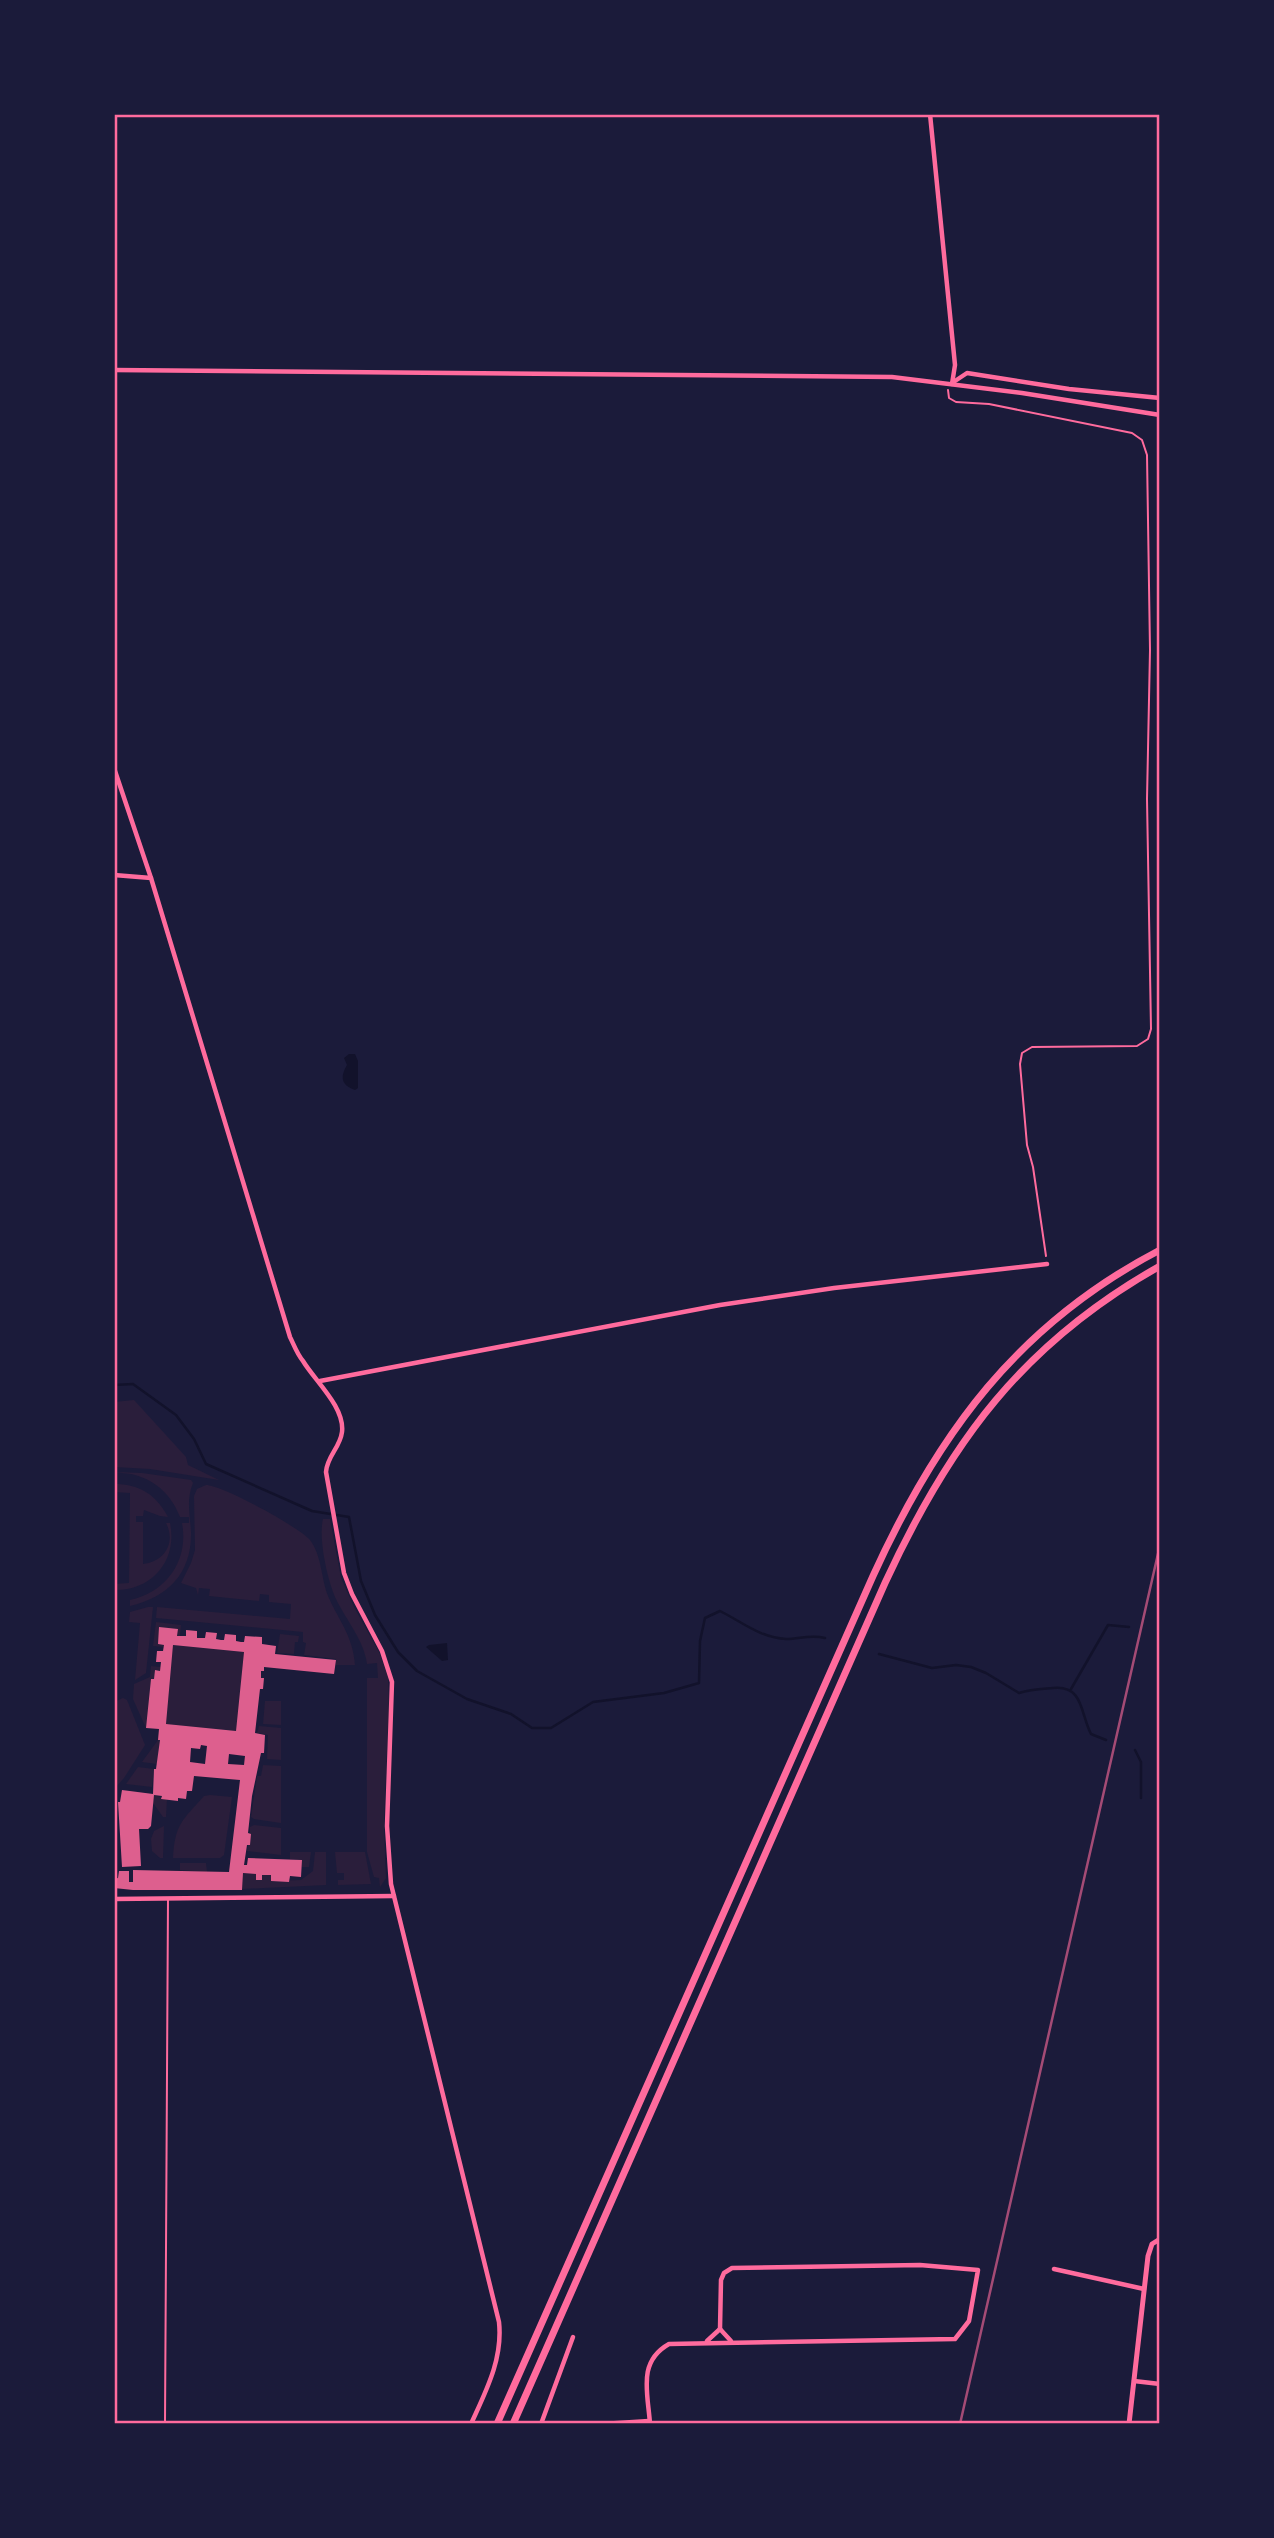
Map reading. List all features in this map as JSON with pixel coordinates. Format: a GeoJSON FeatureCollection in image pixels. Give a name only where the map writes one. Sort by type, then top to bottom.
{"type":"FeatureCollection","features":[{"type":"Feature","properties":{"kind":"highway"},"geometry":{"type":"LineString","coordinates":[[497,2424],[900,1519],[930,1464],[964,1414],[990,1383],[1040,1333],[1104,1283],[1160,1250]]}},
{"type":"Feature","properties":{"kind":"highway"},"geometry":{"type":"LineString","coordinates":[[513,2424],[908,1533],[938,1479],[972,1428],[1007,1385],[1043,1349],[1096,1306],[1160,1266]]}},
{"type":"Feature","properties":{"kind":"street"},"geometry":{"type":"LineString","coordinates":[[930,114],[955,365],[950,384]]}},
{"type":"Feature","properties":{"kind":"street"},"geometry":{"type":"LineString","coordinates":[[114,370],[892,377],[1160,415]]}},
{"type":"Feature","properties":{"kind":"street"},"geometry":{"type":"LineString","coordinates":[[950,384],[967,373],[1069,389],[1160,398]]}},
{"type":"Feature","properties":{"kind":"street"},"geometry":{"type":"LineString","coordinates":[[114,768],[151,878],[290,1337],[304,1363],[320,1381],[343,1428],[341,1440],[327,1461],[330,1501],[346,1580],[382,1651],[392,1682],[388,1863],[499,2322],[500,2343],[497,2360],[471,2424]]}},
{"type":"Feature","properties":{"kind":"street"},"geometry":{"type":"LineString","coordinates":[[114,875],[151,878]]}},
{"type":"Feature","properties":{"kind":"street"},"geometry":{"type":"LineString","coordinates":[[320,1381],[720,1305],[834,1288],[1047,1264]]}},
{"type":"Feature","properties":{"kind":"street"},"geometry":{"type":"LineString","coordinates":[[114,1899],[394,1896]]}},
{"type":"Feature","properties":{"kind":"street"},"geometry":{"type":"LineString","coordinates":[[1129,2424],[1150,2247],[1160,2239]]}},
{"type":"Feature","properties":{"kind":"street"},"geometry":{"type":"LineString","coordinates":[[602,2424],[650,2423],[647,2369],[657,2351],[669,2344],[955,2339],[969,2321],[978,2270],[920,2265],[732,2268],[724,2273],[721,2280],[720,2329],[732,2342]]}},
{"type":"Feature","properties":{"kind":"street"},"geometry":{"type":"LineString","coordinates":[[1054,2269],[1144,2288]]}},
{"type":"Feature","properties":{"kind":"street"},"geometry":{"type":"LineString","coordinates":[[706,2342],[720,2329]]}},
{"type":"Feature","properties":{"kind":"street"},"geometry":{"type":"LineString","coordinates":[[541,2424],[573,2337]]}},
{"type":"Feature","properties":{"kind":"street"},"geometry":{"type":"LineString","coordinates":[[1134,2381],[1160,2384]]}},
{"type":"Feature","properties":{"kind":"lane"},"geometry":{"type":"LineString","coordinates":[[165,2424],[168,1898]]}},
{"type":"Feature","properties":{"kind":"path"},"geometry":{"type":"LineString","coordinates":[[950,384],[949,398],[956,402],[989,404],[1132,433],[1142,440],[1147,455],[1150,674],[1147,799],[1151,1029],[1148,1039],[1137,1046],[1035,1046],[1022,1053],[1020,1064],[1026,1140],[1033,1167],[1047,1264]]}},
{"type":"Feature","properties":{"kind":"shaded area"},"geometry":{"type":"Polygon","coordinates":[[[355,1054],[358,1061],[358,1088],[355,1090],[343,1080],[347,1065],[344,1058],[355,1054]]]}},
{"type":"Feature","properties":{"kind":"shaded area"},"geometry":{"type":"Polygon","coordinates":[[[134,1400],[186,1457],[188,1465],[219,1480],[150,1469],[114,1467],[114,1402],[134,1400]]]}},
{"type":"Feature","properties":{"kind":"shaded area"},"geometry":{"type":"Polygon","coordinates":[[[114,1472],[142,1473],[191,1480],[193,1483],[189,1501],[190,1547],[182,1571],[175,1581],[156,1596],[130,1606],[130,1600],[155,1590],[172,1572],[182,1550],[182,1523],[189,1523],[189,1517],[180,1517],[173,1502],[157,1485],[135,1475],[114,1472]]]}},
{"type":"Feature","properties":{"kind":"shaded area"},"geometry":{"type":"Polygon","coordinates":[[[114,1484],[139,1488],[146,1492],[158,1502],[168,1517],[144,1510],[143,1516],[136,1516],[136,1522],[143,1522],[143,1564],[157,1559],[167,1550],[170,1537],[166,1523],[170,1523],[171,1537],[166,1561],[151,1579],[128,1589],[114,1590],[114,1584],[129,1583],[130,1493],[114,1492],[114,1484]]]}},
{"type":"Feature","properties":{"kind":"shaded area"},"geometry":{"type":"Polygon","coordinates":[[[206,1485],[260,1508],[310,1540],[317,1553],[328,1596],[348,1637],[355,1665],[336,1665],[336,1659],[304,1655],[306,1643],[303,1642],[303,1632],[156,1618],[157,1607],[290,1619],[291,1604],[269,1602],[269,1595],[260,1594],[259,1601],[209,1596],[210,1589],[199,1588],[198,1595],[196,1588],[181,1583],[195,1550],[194,1496],[197,1489],[206,1485]]]}},
{"type":"Feature","properties":{"kind":"shaded area"},"geometry":{"type":"Polygon","coordinates":[[[323,1519],[330,1519],[341,1578],[379,1652],[388,1677],[384,1825],[386,1878],[380,1887],[379,1878],[374,1877],[367,1852],[367,1678],[378,1678],[377,1663],[367,1664],[359,1638],[333,1592],[323,1549],[323,1519]]]}},
{"type":"Feature","properties":{"kind":"shaded area"},"geometry":{"type":"Polygon","coordinates":[[[153,1607],[146,1673],[135,1680],[140,1623],[129,1622],[130,1612],[153,1607]]]}},
{"type":"Feature","properties":{"kind":"shaded area"},"geometry":{"type":"Polygon","coordinates":[[[156,1622],[181,1625],[180,1636],[177,1636],[178,1629],[160,1628],[158,1644],[164,1647],[153,1646],[156,1622]]]}},
{"type":"Feature","properties":{"kind":"shaded area"},"geometry":{"type":"Polygon","coordinates":[[[280,1634],[299,1636],[298,1642],[295,1642],[294,1654],[277,1653],[280,1634]]]}},
{"type":"Feature","properties":{"kind":"shaded area"},"geometry":{"type":"Polygon","coordinates":[[[447,1643],[448,1660],[442,1661],[426,1647],[429,1645],[447,1643]]]}},
{"type":"Feature","properties":{"kind":"shaded area"},"geometry":{"type":"Polygon","coordinates":[[[173,1645],[244,1652],[236,1731],[166,1724],[173,1645]]]}},
{"type":"Feature","properties":{"kind":"shaded area"},"geometry":{"type":"Polygon","coordinates":[[[151,1666],[161,1667],[160,1671],[155,1670],[154,1679],[151,1679],[146,1728],[133,1699],[134,1684],[150,1677],[151,1666]]]}},
{"type":"Feature","properties":{"kind":"shaded area"},"geometry":{"type":"Polygon","coordinates":[[[123,1698],[127,1700],[145,1745],[114,1789],[114,1702],[123,1698]]]}},
{"type":"Feature","properties":{"kind":"shaded area"},"geometry":{"type":"Polygon","coordinates":[[[265,1701],[281,1701],[281,1725],[263,1724],[265,1701]]]}},
{"type":"Feature","properties":{"kind":"shaded area"},"geometry":{"type":"Polygon","coordinates":[[[259,1726],[281,1728],[281,1760],[267,1759],[268,1735],[257,1733],[259,1726]]]}},
{"type":"Feature","properties":{"kind":"shaded area"},"geometry":{"type":"Polygon","coordinates":[[[158,1740],[157,1764],[142,1762],[158,1740]]]}},
{"type":"Feature","properties":{"kind":"shaded area"},"geometry":{"type":"Polygon","coordinates":[[[263,1765],[281,1766],[281,1823],[251,1817],[257,1776],[261,1776],[263,1765]]]}},
{"type":"Feature","properties":{"kind":"shaded area"},"geometry":{"type":"Polygon","coordinates":[[[138,1767],[154,1769],[152,1787],[126,1784],[138,1767]]]}},
{"type":"Feature","properties":{"kind":"shaded area"},"geometry":{"type":"Polygon","coordinates":[[[154,1795],[167,1799],[166,1817],[163,1817],[153,1803],[154,1795]]]}},
{"type":"Feature","properties":{"kind":"shaded area"},"geometry":{"type":"Polygon","coordinates":[[[204,1796],[232,1797],[224,1855],[220,1858],[173,1858],[181,1824],[204,1796]]]}},
{"type":"Feature","properties":{"kind":"shaded area"},"geometry":{"type":"Polygon","coordinates":[[[254,1825],[281,1828],[281,1855],[247,1851],[250,1845],[250,1827],[254,1825]]]}},
{"type":"Feature","properties":{"kind":"shaded area"},"geometry":{"type":"Polygon","coordinates":[[[164,1826],[163,1858],[160,1858],[152,1851],[151,1839],[154,1831],[164,1826]]]}},
{"type":"Feature","properties":{"kind":"shaded area"},"geometry":{"type":"Polygon","coordinates":[[[290,1852],[311,1852],[309,1867],[302,1867],[302,1860],[290,1859],[290,1852]]]}},
{"type":"Feature","properties":{"kind":"shaded area"},"geometry":{"type":"Polygon","coordinates":[[[315,1852],[326,1852],[326,1885],[242,1889],[243,1873],[256,1874],[256,1880],[262,1880],[262,1875],[271,1875],[271,1881],[301,1880],[313,1871],[315,1852]]]}},
{"type":"Feature","properties":{"kind":"shaded area"},"geometry":{"type":"Polygon","coordinates":[[[335,1852],[365,1852],[371,1884],[338,1885],[338,1880],[344,1880],[344,1873],[337,1873],[335,1852]]]}},
{"type":"Feature","properties":{"kind":"shaded area"},"geometry":{"type":"Polygon","coordinates":[[[180,1863],[206,1863],[207,1872],[180,1870],[180,1863]]]}},
{"type":"Feature","properties":{"kind":"building"},"geometry":{"type":"Polygon","coordinates":[[[159,1627],[178,1629],[177,1636],[186,1636],[186,1630],[197,1631],[197,1638],[205,1638],[206,1632],[217,1633],[216,1639],[221,1640],[224,1640],[225,1634],[236,1635],[236,1641],[241,1642],[244,1642],[245,1636],[262,1637],[262,1644],[276,1646],[275,1654],[336,1660],[334,1674],[264,1667],[264,1671],[261,1671],[261,1678],[264,1678],[263,1689],[260,1689],[255,1733],[265,1735],[264,1753],[261,1753],[252,1796],[248,1833],[251,1834],[250,1845],[247,1845],[244,1865],[247,1865],[248,1858],[302,1860],[301,1877],[290,1876],[289,1882],[271,1881],[271,1875],[262,1875],[262,1880],[256,1880],[256,1874],[243,1873],[242,1890],[114,1888],[114,1879],[118,1878],[119,1871],[129,1871],[129,1882],[133,1882],[133,1870],[229,1872],[240,1780],[194,1776],[192,1791],[187,1791],[186,1799],[161,1799],[162,1796],[154,1795],[151,1826],[148,1829],[139,1829],[141,1866],[122,1867],[118,1802],[122,1790],[153,1794],[159,1729],[146,1728],[151,1679],[154,1679],[155,1670],[160,1671],[161,1662],[156,1662],[157,1651],[163,1651],[164,1645],[158,1644],[159,1627]],[[173,1645],[166,1724],[236,1731],[244,1652],[173,1645]],[[201,1745],[200,1749],[191,1748],[190,1762],[205,1764],[207,1746],[201,1745]],[[229,1754],[228,1764],[244,1765],[245,1756],[229,1754]]]}},
{"type":"Feature","properties":{"kind":"waterway"},"geometry":{"type":"LineString","coordinates":[[114,1385],[133,1384],[176,1415],[194,1439],[206,1464],[312,1511],[349,1517],[361,1581],[375,1615],[398,1652],[417,1671],[467,1699],[511,1714],[532,1728],[551,1728],[593,1702],[664,1693],[699,1683],[700,1641],[705,1618],[720,1611],[768,1636],[786,1639],[825,1638]]}},
{"type":"Feature","properties":{"kind":"waterway"},"geometry":{"type":"LineString","coordinates":[[1071,1689],[1108,1625],[1129,1627]]}},
{"type":"Feature","properties":{"kind":"waterway"},"geometry":{"type":"LineString","coordinates":[[879,1654],[932,1668],[956,1665],[971,1667],[1019,1693],[1063,1688],[1070,1691],[1080,1702],[1091,1734],[1106,1740]]}},
{"type":"Feature","properties":{"kind":"waterway"},"geometry":{"type":"LineString","coordinates":[[1135,1750],[1141,1762],[1141,1798]]}},
{"type":"Feature","properties":{"kind":"railway"},"geometry":{"type":"LineString","coordinates":[[960,2424],[1160,1545]]}}]}
